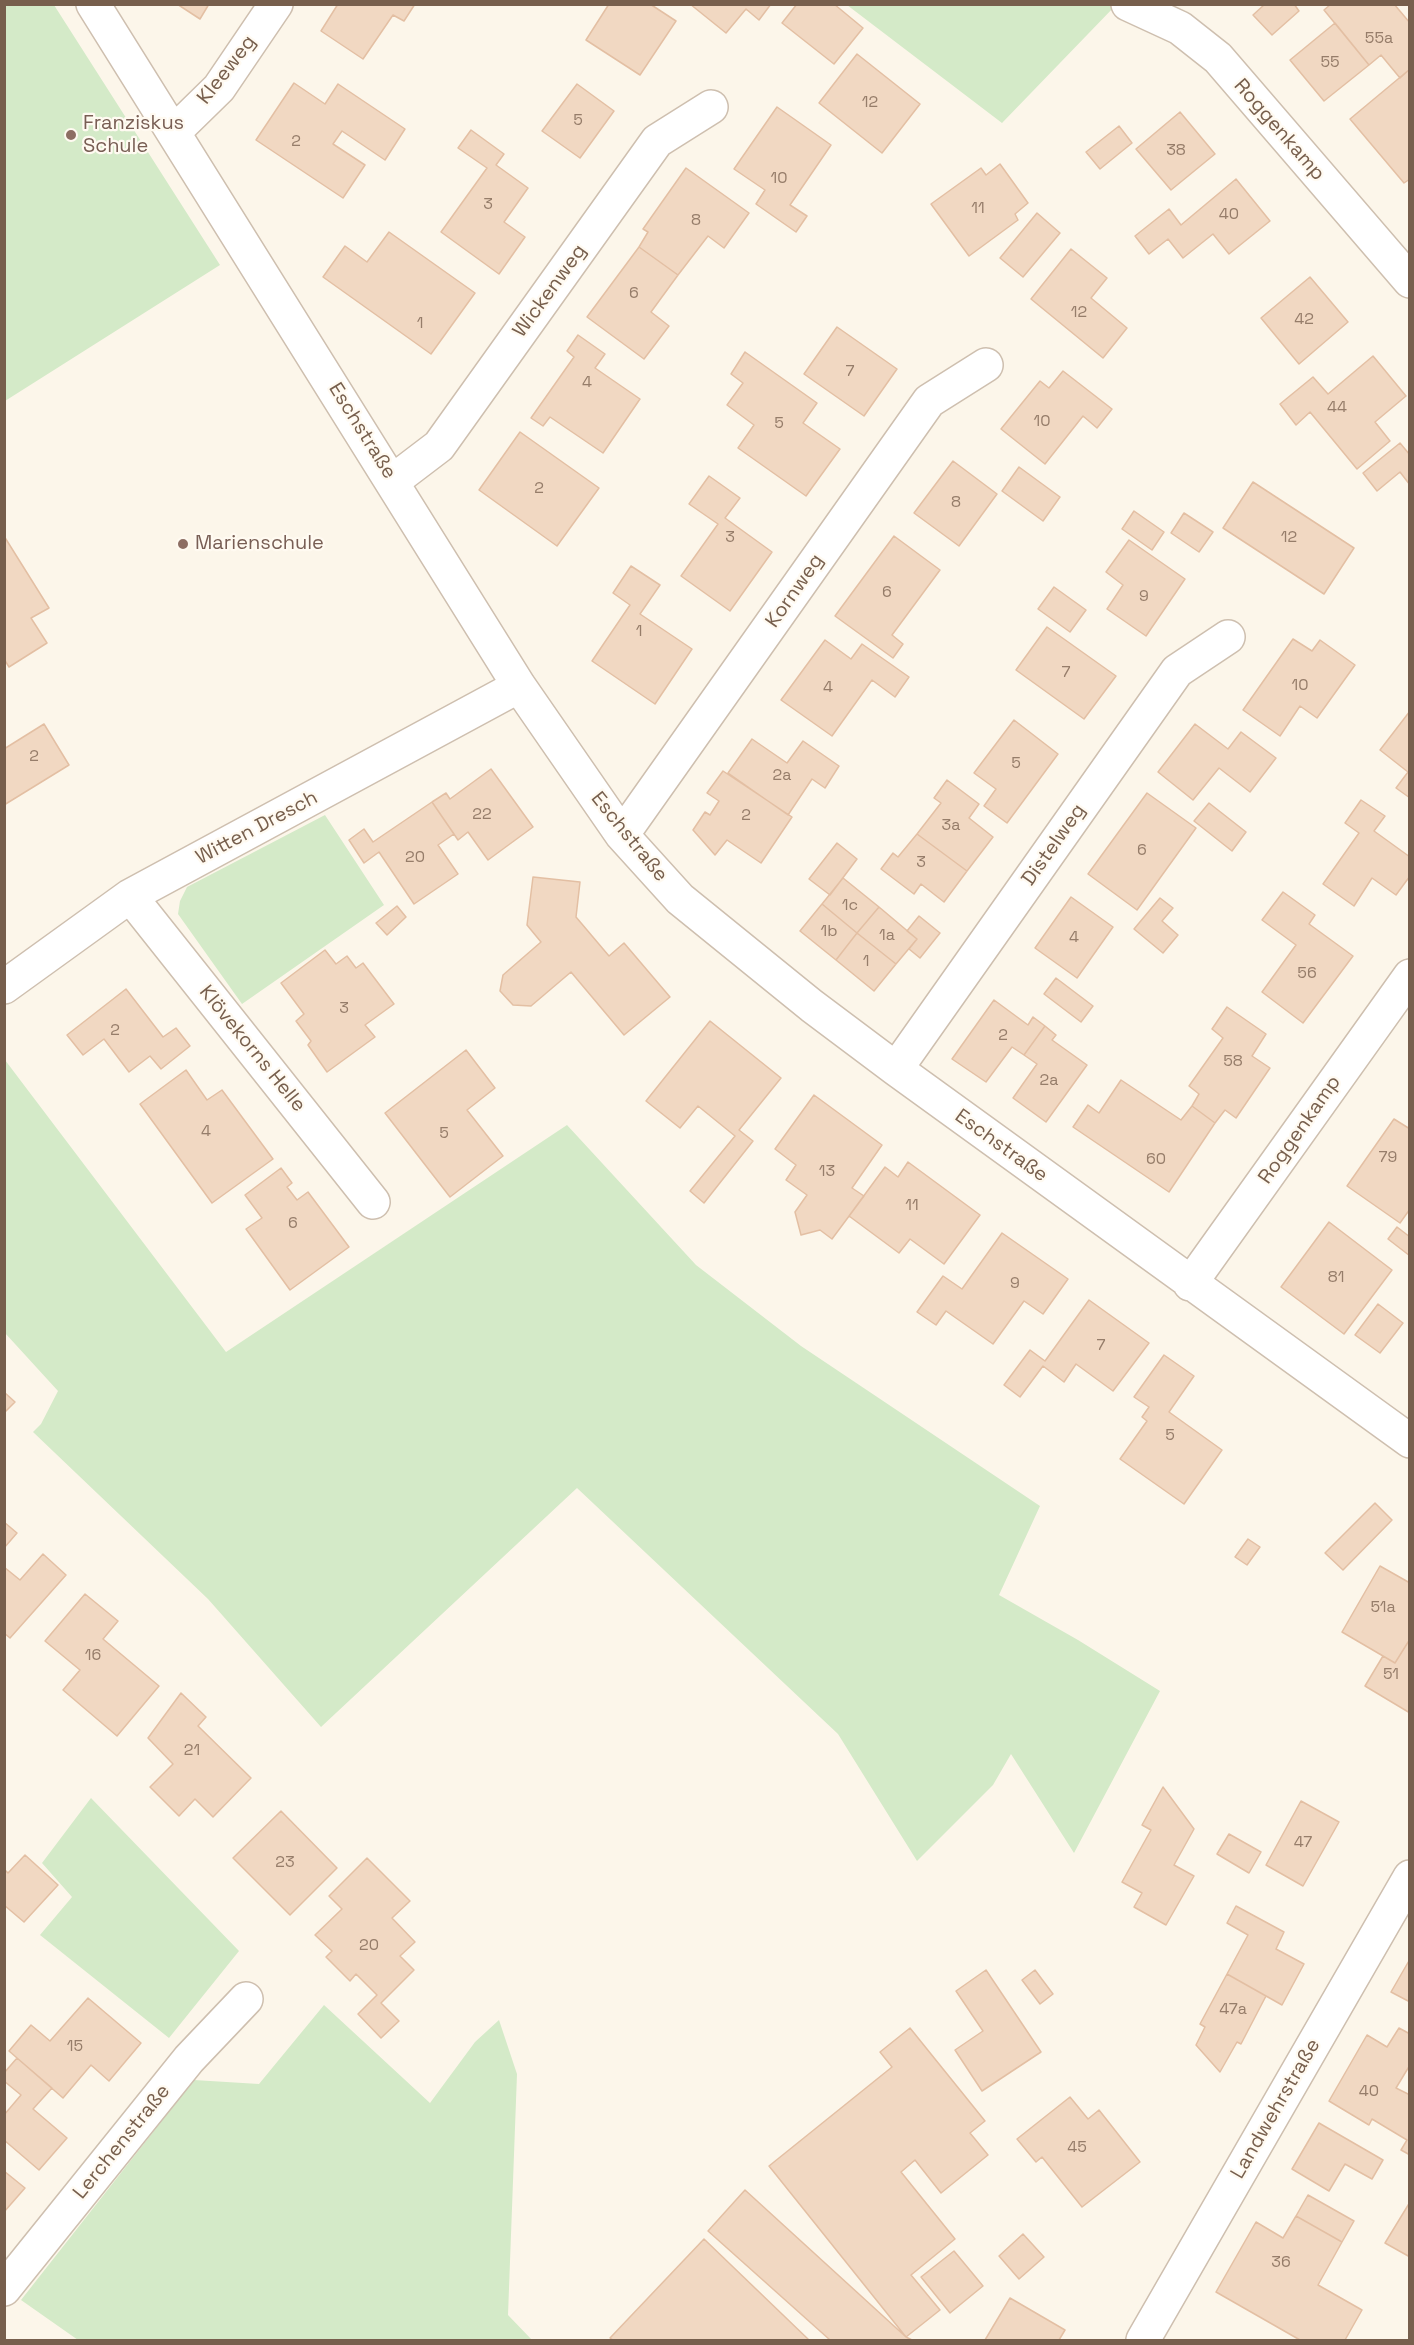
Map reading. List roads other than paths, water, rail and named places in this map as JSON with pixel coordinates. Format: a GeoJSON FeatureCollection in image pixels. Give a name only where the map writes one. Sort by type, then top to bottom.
{"type":"FeatureCollection","features":[{"type":"Feature","properties":{"kind":"street","name":"Eschstraße"},"geometry":{"type":"LineString","coordinates":[[93,4],[519,686],[622,835],[680,899],[812,1006],[896,1069],[1410,1442]]}},
{"type":"Feature","properties":{"kind":"street","name":"Kleeweg"},"geometry":{"type":"LineString","coordinates":[[174,132],[219,88],[276,4]]}},
{"type":"Feature","properties":{"kind":"street","name":"Roggenkamp"},"geometry":{"type":"LineString","coordinates":[[1128,4],[1180,28],[1218,58],[1410,281]]}},
{"type":"Feature","properties":{"kind":"street","name":"Wickenweg"},"geometry":{"type":"LineString","coordinates":[[393,481],[439,446],[657,141],[711,107]]}},
{"type":"Feature","properties":{"kind":"street","name":"Kornweg"},"geometry":{"type":"LineString","coordinates":[[622,835],[929,401],[986,365]]}},
{"type":"Feature","properties":{"kind":"street","name":"Distelweg"},"geometry":{"type":"LineString","coordinates":[[896,1069],[1178,671],[1228,637]]}},
{"type":"Feature","properties":{"kind":"street","name":"Witten Dresch"},"geometry":{"type":"LineString","coordinates":[[4,987],[130,896],[519,686]]}},
{"type":"Feature","properties":{"kind":"street","name":"Klövekorns Helle"},"geometry":{"type":"LineString","coordinates":[[130,896],[373,1202]]}},
{"type":"Feature","properties":{"kind":"street","name":"Roggenkamp"},"geometry":{"type":"LineString","coordinates":[[1190,1284],[1410,976]]}},
{"type":"Feature","properties":{"kind":"street","name":"Landwehrstraße"},"geometry":{"type":"LineString","coordinates":[[1143,2340],[1410,1877]]}},
{"type":"Feature","properties":{"kind":"street","name":"Lerchenstraße"},"geometry":{"type":"LineString","coordinates":[[4,2289],[189,2059],[246,1999]]}},
{"type":"Feature","properties":{"kind":"place","name":"Franziskus Schule"},"geometry":{"type":"Point","coordinates":[71,135]}},
{"type":"Feature","properties":{"kind":"place","name":"Marienschule"},"geometry":{"type":"Point","coordinates":[183,544]}}]}
